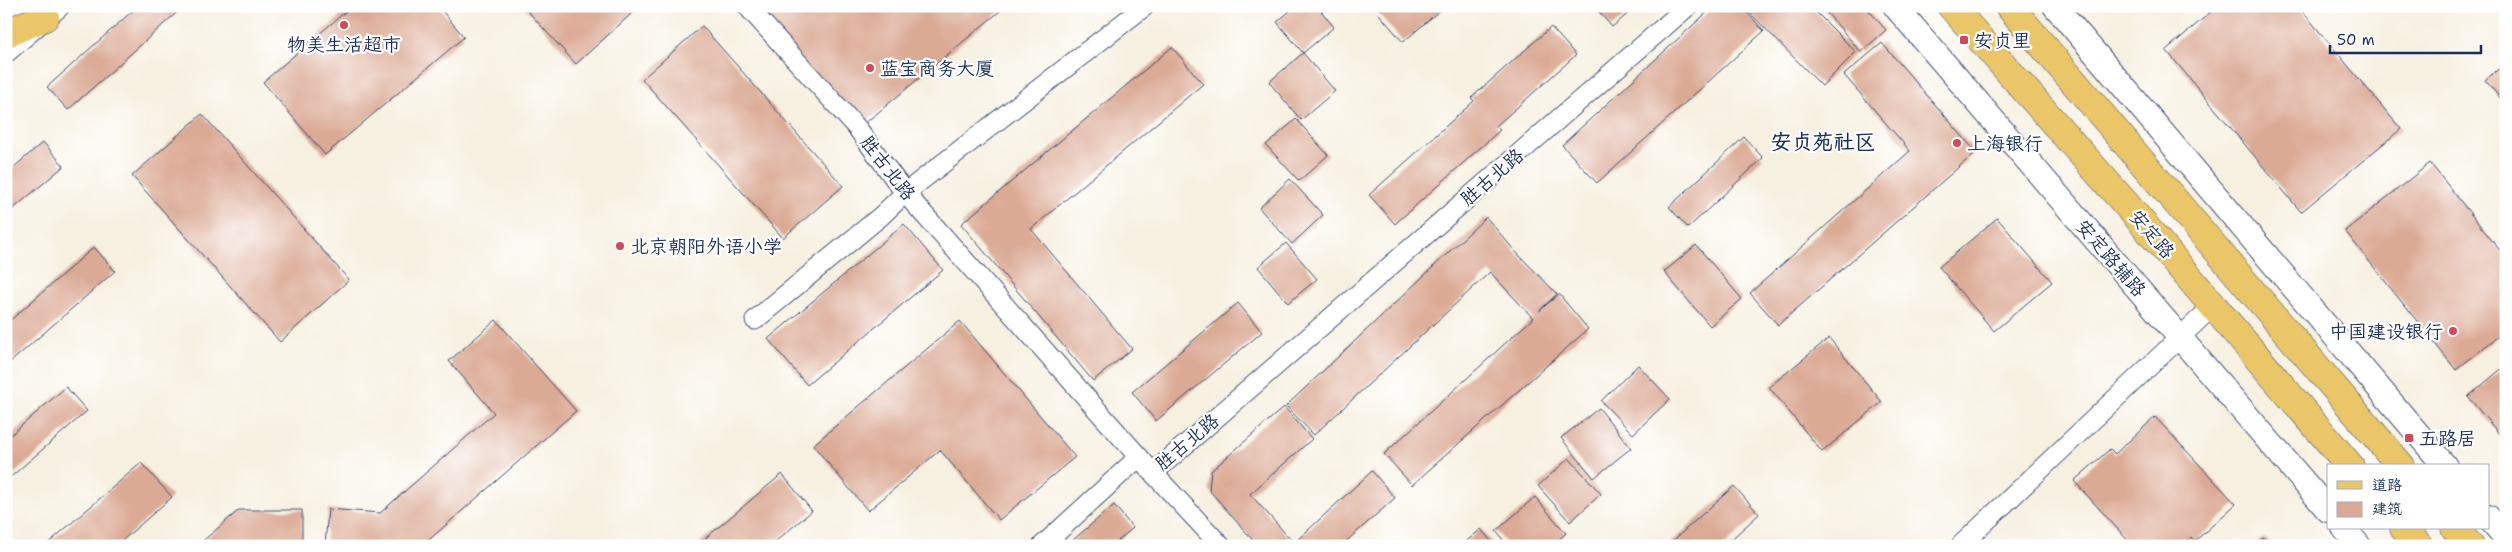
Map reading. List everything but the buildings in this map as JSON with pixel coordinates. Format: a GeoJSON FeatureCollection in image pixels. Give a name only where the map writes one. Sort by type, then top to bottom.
{"type":"FeatureCollection","features":[{"type":"Feature","properties":{"kind":"main road","name":"安定路"},"geometry":{"type":"LineString","coordinates":[[1950,6],[2213,306],[2348,464]]}},
{"type":"Feature","properties":{"kind":"main road","name":"安定路"},"geometry":{"type":"LineString","coordinates":[[2009,6],[2400,464]]}},
{"type":"Feature","properties":{"kind":"main road"},"geometry":{"type":"LineString","coordinates":[[6,33],[51,12]]}},
{"type":"Feature","properties":{"kind":"main road"},"geometry":{"type":"LineString","coordinates":[[2406,530],[2419,546]]}},
{"type":"Feature","properties":{"kind":"main road"},"geometry":{"type":"LineString","coordinates":[[2457,530],[2470,546]]}},
{"type":"Feature","properties":{"kind":"street","name":"胜古北路"},"geometry":{"type":"LineString","coordinates":[[747,6],[858,129],[905,193],[1154,473],[1688,6]]}},
{"type":"Feature","properties":{"kind":"street"},"geometry":{"type":"LineString","coordinates":[[755,320],[881,216],[905,193],[1145,6]]}},
{"type":"Feature","properties":{"kind":"street","name":"安定路辅路"},"geometry":{"type":"LineString","coordinates":[[1895,6],[2327,509]]}},
{"type":"Feature","properties":{"kind":"street"},"geometry":{"type":"LineString","coordinates":[[2055,6],[2443,464]]}},
{"type":"Feature","properties":{"kind":"street"},"geometry":{"type":"LineString","coordinates":[[6,50],[51,12]]}},
{"type":"Feature","properties":{"kind":"street"},"geometry":{"type":"LineString","coordinates":[[1960,546],[2181,339],[2213,306]]}},
{"type":"Feature","properties":{"kind":"street"},"geometry":{"type":"LineString","coordinates":[[1042,546],[1139,458]]}},
{"type":"Feature","properties":{"kind":"street"},"geometry":{"type":"LineString","coordinates":[[1154,473],[1221,546]]}},
{"type":"Feature","properties":{"kind":"street"},"geometry":{"type":"LineString","coordinates":[[2490,519],[2506,538]]}},
{"type":"Feature","properties":{"kind":"street"},"geometry":{"type":"LineString","coordinates":[[2346,530],[2359,546]]}},
{"type":"Feature","properties":{"kind":"place","name":"物美生活超市"},"geometry":{"type":"Point","coordinates":[344,25]}},
{"type":"Feature","properties":{"kind":"place","name":"安贞里"},"geometry":{"type":"Point","coordinates":[1964,40]}},
{"type":"Feature","properties":{"kind":"place","name":"蓝宝商务大厦"},"geometry":{"type":"Point","coordinates":[870,68]}},
{"type":"Feature","properties":{"kind":"place","name":"上海银行"},"geometry":{"type":"Point","coordinates":[1957,143]}},
{"type":"Feature","properties":{"kind":"place","name":"北京朝阳外语小学"},"geometry":{"type":"Point","coordinates":[620,246]}},
{"type":"Feature","properties":{"kind":"place","name":"中国建设银行"},"geometry":{"type":"Point","coordinates":[2453,331]}},
{"type":"Feature","properties":{"kind":"place","name":"五路居"},"geometry":{"type":"Point","coordinates":[2409,438]}},
{"type":"Feature","properties":{"kind":"district","name":"安贞苑社区"},"geometry":{"type":"Point","coordinates":[1823,142]}}]}
